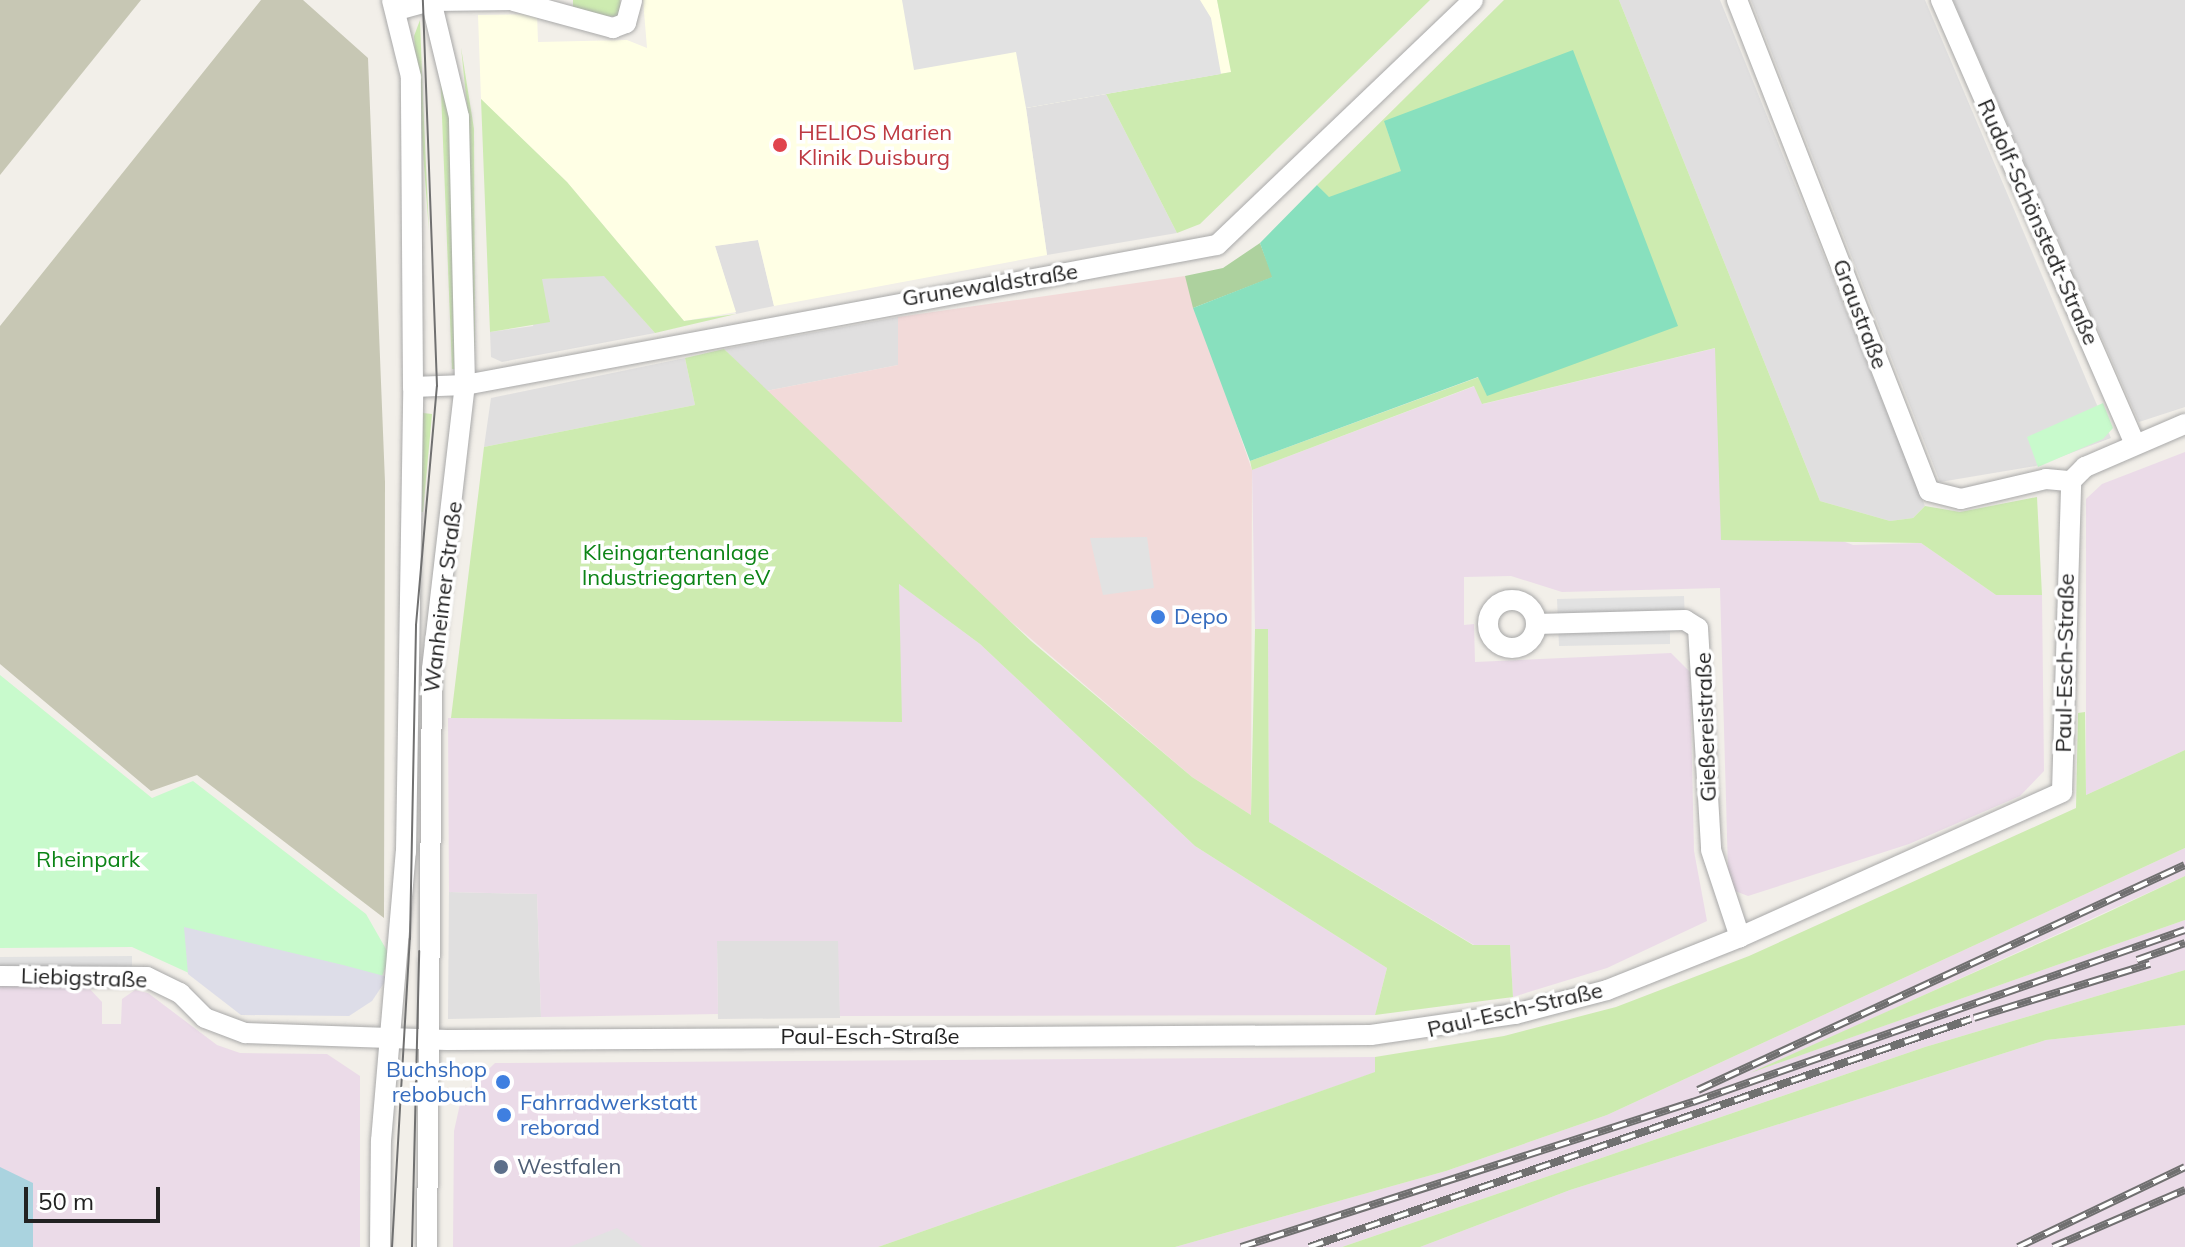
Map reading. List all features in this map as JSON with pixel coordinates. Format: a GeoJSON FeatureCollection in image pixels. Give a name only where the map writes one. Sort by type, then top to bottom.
{"type":"FeatureCollection","features":[{"type":"Feature","properties":{"kind":"street"},"geometry":{"type":"LineString","coordinates":[[394,5],[431,0],[516,1],[613,28],[626,23],[632,0]]}},
{"type":"Feature","properties":{"kind":"street","name":"Wanheimer Straße"},"geometry":{"type":"LineString","coordinates":[[427,1247],[432,669],[465,385],[459,117],[431,0]]}},
{"type":"Feature","properties":{"kind":"street","name":"Grunewaldstraße"},"geometry":{"type":"LineString","coordinates":[[413,387],[465,385],[1217,245],[1473,0]]}},
{"type":"Feature","properties":{"kind":"street","name":"Graustraße"},"geometry":{"type":"LineString","coordinates":[[1737,0],[1929,491],[1961,499],[2046,479],[2071,481]]}},
{"type":"Feature","properties":{"kind":"street","name":"Rudolf-Schönstedt-Straße"},"geometry":{"type":"LineString","coordinates":[[1941,0],[2135,445]]}},
{"type":"Feature","properties":{"kind":"street","name":"Wanheimer Straße"},"geometry":{"type":"LineString","coordinates":[[380,1247],[391,1033],[406,836],[413,387],[412,112],[394,5]]}},
{"type":"Feature","properties":{"kind":"street"},"geometry":{"type":"LineString","coordinates":[[2071,481],[2135,445],[2185,424]]}},
{"type":"Feature","properties":{"kind":"street","name":"Paul-Esch-Straße"},"geometry":{"type":"LineString","coordinates":[[391,1033],[427,1037],[1404,1034],[1607,990],[1740,937],[2062,792],[2071,481]]}},
{"type":"Feature","properties":{"kind":"street","name":"Gießereistraße"},"geometry":{"type":"LineString","coordinates":[[1536,624],[1685,620],[1698,628],[1711,850],[1740,937]]}},
{"type":"Feature","properties":{"kind":"street","name":"Liebigstraße"},"geometry":{"type":"LineString","coordinates":[[0,976],[147,977],[223,1028],[245,1033],[391,1033]]}},
{"type":"Feature","properties":{"kind":"shaded area"},"geometry":{"type":"Polygon","coordinates":[[[0,0],[141,0],[0,175],[0,0]]]}},
{"type":"Feature","properties":{"kind":"shaded area"},"geometry":{"type":"Polygon","coordinates":[[[261,0],[303,0],[368,58],[385,482],[384,918],[197,775],[151,791],[0,664],[0,326],[261,0]]]}},
{"type":"Feature","properties":{"kind":"shaded area","name":"HELIOS Marien Klinik Duisburg"},"geometry":{"type":"Polygon","coordinates":[[[643,0],[1217,0],[1232,72],[1026,108],[1047,255],[774,306],[758,240],[715,246],[736,312],[684,321],[567,182],[481,99],[478,15],[537,14],[538,42],[627,40],[647,48],[643,0]]]}},
{"type":"Feature","properties":{"kind":"shaded area"},"geometry":{"type":"Polygon","coordinates":[[[902,0],[1200,0],[1211,18],[1221,74],[1026,108],[1016,52],[914,70],[902,0]]]}},
{"type":"Feature","properties":{"kind":"shaded area"},"geometry":{"type":"Polygon","coordinates":[[[1619,0],[1720,0],[1925,506],[1913,518],[1890,521],[1820,501],[1619,0]]]}},
{"type":"Feature","properties":{"kind":"shaded area"},"geometry":{"type":"Polygon","coordinates":[[[1751,0],[1925,0],[2111,438],[2036,466],[1940,482],[1751,0]]]}},
{"type":"Feature","properties":{"kind":"shaded area"},"geometry":{"type":"Polygon","coordinates":[[[1953,0],[2185,0],[2185,407],[2139,422],[1953,0]]]}},
{"type":"Feature","properties":{"kind":"shaded area"},"geometry":{"type":"Polygon","coordinates":[[[1106,94],[1177,233],[1047,255],[1026,108],[1106,94]]]}},
{"type":"Feature","properties":{"kind":"shaded area"},"geometry":{"type":"Polygon","coordinates":[[[758,240],[774,306],[736,314],[715,246],[758,240]]]}},
{"type":"Feature","properties":{"kind":"shaded area"},"geometry":{"type":"Polygon","coordinates":[[[604,275],[655,333],[502,362],[491,357],[490,332],[533,326],[542,279],[604,275]]]}},
{"type":"Feature","properties":{"kind":"shaded area"},"geometry":{"type":"Polygon","coordinates":[[[1185,276],[1252,470],[1251,815],[1192,777],[981,596],[766,391],[898,365],[898,317],[1185,276]]]}},
{"type":"Feature","properties":{"kind":"shaded area"},"geometry":{"type":"Polygon","coordinates":[[[898,317],[898,365],[766,391],[724,349],[898,317]]]}},
{"type":"Feature","properties":{"kind":"shaded area"},"geometry":{"type":"Polygon","coordinates":[[[1716,348],[1722,396],[1832,537],[1853,545],[1921,543],[1996,595],[2042,595],[2044,771],[2020,796],[1909,844],[1748,896],[1735,891],[1728,870],[1720,588],[1562,592],[1511,576],[1464,577],[1464,625],[1474,624],[1475,662],[1671,653],[1690,672],[1694,851],[1707,921],[1607,968],[1513,997],[1510,945],[1474,945],[1269,822],[1268,629],[1255,629],[1252,470],[1475,386],[1483,404],[1716,348]]]}},
{"type":"Feature","properties":{"kind":"shaded area"},"geometry":{"type":"Polygon","coordinates":[[[685,358],[695,405],[484,447],[491,398],[685,358]]]}},
{"type":"Feature","properties":{"kind":"shaded area"},"geometry":{"type":"Polygon","coordinates":[[[2185,452],[2185,750],[2086,795],[2086,499],[2102,484],[2185,452]]]}},
{"type":"Feature","properties":{"kind":"shaded area"},"geometry":{"type":"Polygon","coordinates":[[[1147,537],[1154,588],[1103,595],[1090,538],[1147,537]]]}},
{"type":"Feature","properties":{"kind":"shaded area"},"geometry":{"type":"Polygon","coordinates":[[[898,583],[980,644],[1195,846],[1387,968],[1375,1015],[840,1016],[838,941],[717,941],[718,1014],[541,1017],[537,894],[449,892],[448,718],[901,722],[898,583]]]}},
{"type":"Feature","properties":{"kind":"shaded area"},"geometry":{"type":"Polygon","coordinates":[[[1684,596],[1685,620],[1670,621],[1670,644],[1559,646],[1557,599],[1684,596]]]}},
{"type":"Feature","properties":{"kind":"shaded area"},"geometry":{"type":"Polygon","coordinates":[[[2185,848],[2185,876],[1764,1068],[2185,920],[2185,970],[1925,1047],[1342,1247],[1175,1247],[1446,1171],[1607,1115],[2185,848]]]}},
{"type":"Feature","properties":{"kind":"shaded area"},"geometry":{"type":"Polygon","coordinates":[[[449,892],[537,894],[541,1017],[448,1019],[449,892]]]}},
{"type":"Feature","properties":{"kind":"shaded area"},"geometry":{"type":"Polygon","coordinates":[[[184,927],[388,977],[372,1001],[349,1016],[241,1015],[188,974],[184,927]]]}},
{"type":"Feature","properties":{"kind":"shaded area"},"geometry":{"type":"Polygon","coordinates":[[[717,941],[839,941],[840,1018],[718,1019],[717,941]]]}},
{"type":"Feature","properties":{"kind":"shaded area"},"geometry":{"type":"Polygon","coordinates":[[[132,956],[132,967],[0,967],[0,957],[132,956]]]}},
{"type":"Feature","properties":{"kind":"shaded area"},"geometry":{"type":"Polygon","coordinates":[[[0,986],[87,986],[102,1002],[102,1024],[121,1024],[122,999],[135,990],[148,993],[217,1045],[240,1053],[327,1054],[360,1076],[360,1247],[0,1247],[0,986]]]}},
{"type":"Feature","properties":{"kind":"shaded area"},"geometry":{"type":"Polygon","coordinates":[[[2185,1025],[2185,1247],[1420,1247],[1570,1190],[2046,1040],[2185,1025]]]}},
{"type":"Feature","properties":{"kind":"shaded area"},"geometry":{"type":"Polygon","coordinates":[[[1375,1057],[1376,1072],[878,1247],[453,1247],[454,1131],[462,1095],[495,1063],[1375,1057]]]}},
{"type":"Feature","properties":{"kind":"shaded area"},"geometry":{"type":"Polygon","coordinates":[[[617,1228],[643,1247],[569,1247],[617,1228]]]}},
{"type":"Feature","properties":{"kind":"green space"},"geometry":{"type":"Polygon","coordinates":[[[573,0],[620,0],[621,17],[573,14],[573,0]]]}},
{"type":"Feature","properties":{"kind":"green space"},"geometry":{"type":"Polygon","coordinates":[[[1217,0],[1430,0],[1200,224],[1177,233],[1106,94],[1231,72],[1217,0]]]}},
{"type":"Feature","properties":{"kind":"green space"},"geometry":{"type":"Polygon","coordinates":[[[1504,0],[1619,0],[1820,501],[1890,521],[1913,518],[1925,506],[1960,512],[2037,497],[2042,595],[1996,595],[1921,543],[1721,540],[1715,348],[1482,404],[1474,386],[1252,470],[1250,461],[1479,377],[1487,396],[1384,121],[1402,171],[1329,198],[1317,185],[1504,0]]]}},
{"type":"Feature","properties":{"kind":"green space"},"geometry":{"type":"Polygon","coordinates":[[[420,20],[423,100],[429,231],[414,36],[420,20]]]}},
{"type":"Feature","properties":{"kind":"green space"},"geometry":{"type":"Polygon","coordinates":[[[461,47],[474,129],[475,359],[468,117],[461,47]]]}},
{"type":"Feature","properties":{"kind":"green space"},"geometry":{"type":"Polygon","coordinates":[[[1573,50],[1678,326],[1487,396],[1478,377],[1250,461],[1193,308],[1272,277],[1260,243],[1317,185],[1329,197],[1401,171],[1384,121],[1573,50]]]}},
{"type":"Feature","properties":{"kind":"green space"},"geometry":{"type":"Polygon","coordinates":[[[440,66],[450,114],[455,369],[452,369],[440,66]]]}},
{"type":"Feature","properties":{"kind":"green space"},"geometry":{"type":"Polygon","coordinates":[[[481,99],[567,182],[684,321],[736,314],[655,333],[604,276],[542,279],[550,322],[490,332],[481,99]]]}},
{"type":"Feature","properties":{"kind":"green space"},"geometry":{"type":"Polygon","coordinates":[[[1260,243],[1273,277],[1193,308],[1185,276],[1223,268],[1260,243]]]}},
{"type":"Feature","properties":{"kind":"green space","name":"Kleingartenanlage Industriegarten eV"},"geometry":{"type":"Polygon","coordinates":[[[724,349],[1031,641],[1192,777],[1251,815],[1255,629],[1268,629],[1269,822],[1473,945],[1510,945],[1513,997],[1375,1015],[1387,968],[1195,846],[980,644],[899,584],[902,722],[451,718],[484,447],[695,405],[685,358],[724,349]]]}},
{"type":"Feature","properties":{"kind":"green space"},"geometry":{"type":"Polygon","coordinates":[[[2103,403],[2113,428],[2103,439],[2038,467],[2027,437],[2103,403]]]}},
{"type":"Feature","properties":{"kind":"green space"},"geometry":{"type":"Polygon","coordinates":[[[423,413],[432,414],[421,512],[423,413]]]}},
{"type":"Feature","properties":{"kind":"green space","name":"Rheinpark"},"geometry":{"type":"Polygon","coordinates":[[[0,675],[152,798],[193,781],[366,914],[390,956],[379,984],[191,974],[132,947],[0,948],[0,675]]]}},
{"type":"Feature","properties":{"kind":"green space"},"geometry":{"type":"Polygon","coordinates":[[[2085,712],[2086,795],[2185,750],[2185,848],[1607,1115],[1446,1171],[1175,1247],[878,1247],[1375,1072],[1375,1057],[1504,1036],[1616,1007],[1749,956],[2076,808],[2078,713],[2085,712]]]}},
{"type":"Feature","properties":{"kind":"green space"},"geometry":{"type":"Polygon","coordinates":[[[2185,876],[2185,920],[1750,1073],[2089,921],[2185,876]]]}},
{"type":"Feature","properties":{"kind":"green space"},"geometry":{"type":"Polygon","coordinates":[[[2185,970],[2185,1025],[2046,1040],[1570,1190],[1420,1247],[1342,1247],[1925,1047],[2185,970]]]}},
{"type":"Feature","properties":{"kind":"water"},"geometry":{"type":"Polygon","coordinates":[[[0,1167],[33,1183],[33,1247],[0,1247],[0,1167]]]}},
{"type":"Feature","properties":{"kind":"tram line"},"geometry":{"type":"LineString","coordinates":[[392,1247],[410,939],[416,625],[437,386],[423,0]]}},
{"type":"Feature","properties":{"kind":"tram line"},"geometry":{"type":"LineString","coordinates":[[412,1247],[419,951]]}},
{"type":"Feature","properties":{"kind":"railway"},"geometry":{"type":"LineString","coordinates":[[1698,1090],[2185,865]]}},
{"type":"Feature","properties":{"kind":"railway"},"geometry":{"type":"LineString","coordinates":[[1241,1247],[1693,1102],[2185,930]]}},
{"type":"Feature","properties":{"kind":"railway"},"geometry":{"type":"LineString","coordinates":[[2137,960],[2185,943]]}},
{"type":"Feature","properties":{"kind":"railway"},"geometry":{"type":"LineString","coordinates":[[1974,1018],[2150,964]]}},
{"type":"Feature","properties":{"kind":"railway"},"geometry":{"type":"LineString","coordinates":[[1309,1247],[1971,1019]]}},
{"type":"Feature","properties":{"kind":"railway"},"geometry":{"type":"LineString","coordinates":[[2018,1247],[2185,1167]]}},
{"type":"Feature","properties":{"kind":"railway"},"geometry":{"type":"LineString","coordinates":[[2053,1247],[2185,1190]]}},
{"type":"Feature","properties":{"kind":"place","name":"HELIOS Marien Klinik Duisburg"},"geometry":{"type":"Point","coordinates":[780,145]}},
{"type":"Feature","properties":{"kind":"place","name":"Depo"},"geometry":{"type":"Point","coordinates":[1158,617]}},
{"type":"Feature","properties":{"kind":"place","name":"Buchshop rebobuch"},"geometry":{"type":"Point","coordinates":[503,1082]}},
{"type":"Feature","properties":{"kind":"place","name":"Fahrradwerkstatt reborad"},"geometry":{"type":"Point","coordinates":[504,1115]}},
{"type":"Feature","properties":{"kind":"place","name":"Westfalen"},"geometry":{"type":"Point","coordinates":[501,1167]}}]}
